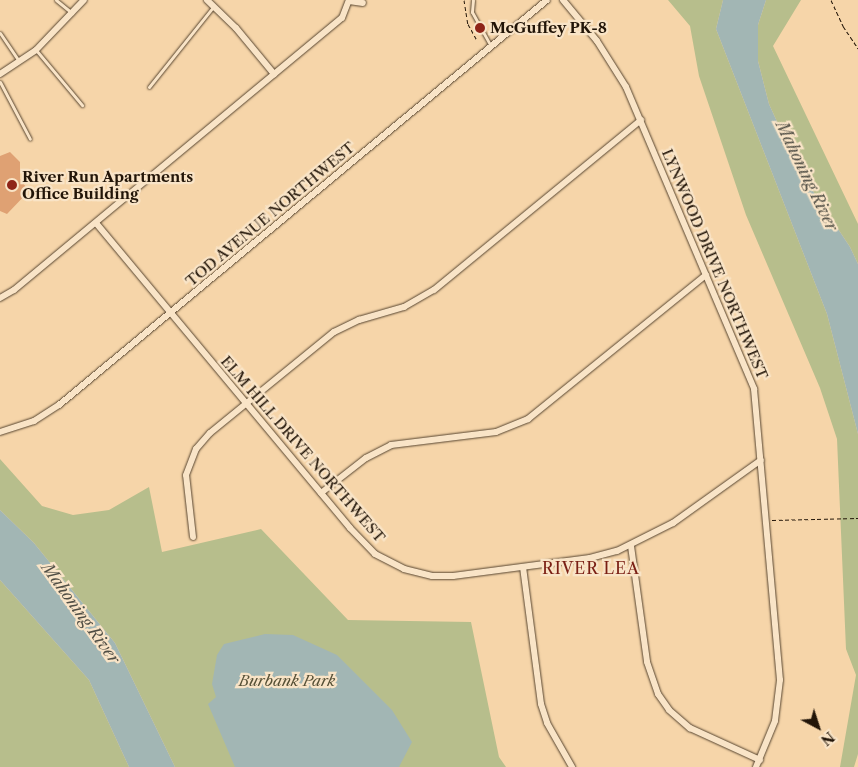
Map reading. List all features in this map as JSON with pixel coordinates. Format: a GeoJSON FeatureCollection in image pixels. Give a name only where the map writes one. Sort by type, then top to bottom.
{"type":"FeatureCollection","features":[{"type":"Feature","properties":{"kind":"street"},"geometry":{"type":"LineString","coordinates":[[0,74],[36,50],[84,0]]}},
{"type":"Feature","properties":{"kind":"street"},"geometry":{"type":"LineString","coordinates":[[207,0],[274,74]]}},
{"type":"Feature","properties":{"kind":"street","name":"TOD AVENUE NORTHWEST"},"geometry":{"type":"LineString","coordinates":[[0,432],[20,427],[47,414],[547,0]]}},
{"type":"Feature","properties":{"kind":"street","name":"LYNWOOD DRIVE NORTHWEST"},"geometry":{"type":"LineString","coordinates":[[564,0],[612,61],[641,120],[754,389],[780,680],[775,721],[756,767]]}},
{"type":"Feature","properties":{"kind":"street"},"geometry":{"type":"LineString","coordinates":[[0,298],[14,290],[96,223],[342,18],[349,1],[363,3]]}},
{"type":"Feature","properties":{"kind":"street"},"geometry":{"type":"LineString","coordinates":[[193,536],[186,488],[190,460],[205,438],[334,332],[359,320],[404,307],[434,290],[641,120]]}},
{"type":"Feature","properties":{"kind":"street","name":"ELM HILL DRIVE NORTHWEST"},"geometry":{"type":"LineString","coordinates":[[96,223],[368,547],[404,569],[443,576],[590,558],[631,546],[673,523],[761,460]]}},
{"type":"Feature","properties":{"kind":"street"},"geometry":{"type":"LineString","coordinates":[[322,494],[366,458],[391,445],[496,432],[528,419],[706,275]]}},
{"type":"Feature","properties":{"kind":"street"},"geometry":{"type":"LineString","coordinates":[[631,546],[647,662],[658,694],[669,710],[690,728],[760,760]]}},
{"type":"Feature","properties":{"kind":"street"},"geometry":{"type":"LineString","coordinates":[[523,567],[541,704],[553,734],[572,767]]}},
{"type":"Feature","properties":{"kind":"lane"},"geometry":{"type":"LineString","coordinates":[[56,0],[72,13]]}},
{"type":"Feature","properties":{"kind":"lane"},"geometry":{"type":"LineString","coordinates":[[473,0],[472,12],[491,46]]}},
{"type":"Feature","properties":{"kind":"lane"},"geometry":{"type":"LineString","coordinates":[[149,87],[214,6]]}},
{"type":"Feature","properties":{"kind":"lane"},"geometry":{"type":"LineString","coordinates":[[0,33],[20,62]]}},
{"type":"Feature","properties":{"kind":"lane"},"geometry":{"type":"LineString","coordinates":[[36,50],[82,104]]}},
{"type":"Feature","properties":{"kind":"lane"},"geometry":{"type":"LineString","coordinates":[[0,82],[30,139]]}},
{"type":"Feature","properties":{"kind":"path"},"geometry":{"type":"LineString","coordinates":[[464,0],[468,24],[478,40]]}},
{"type":"Feature","properties":{"kind":"path"},"geometry":{"type":"LineString","coordinates":[[831,0],[842,26],[858,48]]}},
{"type":"Feature","properties":{"kind":"path"},"geometry":{"type":"LineString","coordinates":[[766,520],[858,518]]}},
{"type":"Feature","properties":{"kind":"green space"},"geometry":{"type":"Polygon","coordinates":[[[668,0],[723,0],[716,29],[827,314],[858,434],[858,754],[854,767],[840,767],[856,675],[846,649],[837,439],[820,388],[746,215],[699,76],[690,26],[668,0]]]}},
{"type":"Feature","properties":{"kind":"green space"},"geometry":{"type":"Polygon","coordinates":[[[766,0],[801,0],[773,46],[858,224],[858,264],[850,247],[799,170],[769,104],[758,61],[758,25],[766,0]]]}},
{"type":"Feature","properties":{"kind":"green space","name":"Burbank Park"},"geometry":{"type":"Polygon","coordinates":[[[0,459],[42,506],[73,515],[109,510],[149,487],[162,552],[261,529],[348,620],[471,622],[499,757],[506,767],[175,767],[115,643],[34,543],[0,510],[0,459]]]}},
{"type":"Feature","properties":{"kind":"green space"},"geometry":{"type":"Polygon","coordinates":[[[0,580],[89,680],[129,767],[0,767],[0,580]]]}},
{"type":"Feature","properties":{"kind":"water"},"geometry":{"type":"Polygon","coordinates":[[[723,0],[766,0],[758,25],[758,61],[769,104],[799,170],[850,247],[858,264],[858,434],[827,314],[716,29],[723,0]]]}},
{"type":"Feature","properties":{"kind":"water","name":"Mahoning River"},"geometry":{"type":"Polygon","coordinates":[[[0,510],[34,543],[115,643],[175,767],[129,767],[89,680],[0,580],[0,510]]]}},
{"type":"Feature","properties":{"kind":"water"},"geometry":{"type":"Polygon","coordinates":[[[265,634],[293,635],[337,655],[392,710],[412,742],[399,767],[235,767],[208,704],[216,697],[212,684],[217,655],[224,644],[265,634]]]}},
{"type":"Feature","properties":{"kind":"building","name":"River Run Apartments Office Building"},"geometry":{"type":"Polygon","coordinates":[[[10,152],[20,162],[20,179],[29,191],[7,214],[0,211],[0,156],[10,152]]]}},
{"type":"Feature","properties":{"kind":"place","name":"McGuffey PK-8"},"geometry":{"type":"Point","coordinates":[480,28]}},
{"type":"Feature","properties":{"kind":"place","name":"River Run Apartments Office Building"},"geometry":{"type":"Point","coordinates":[12,185]}},
{"type":"Feature","properties":{"kind":"district","name":"RIVER LEA"},"geometry":{"type":"Point","coordinates":[591,568]}}]}
